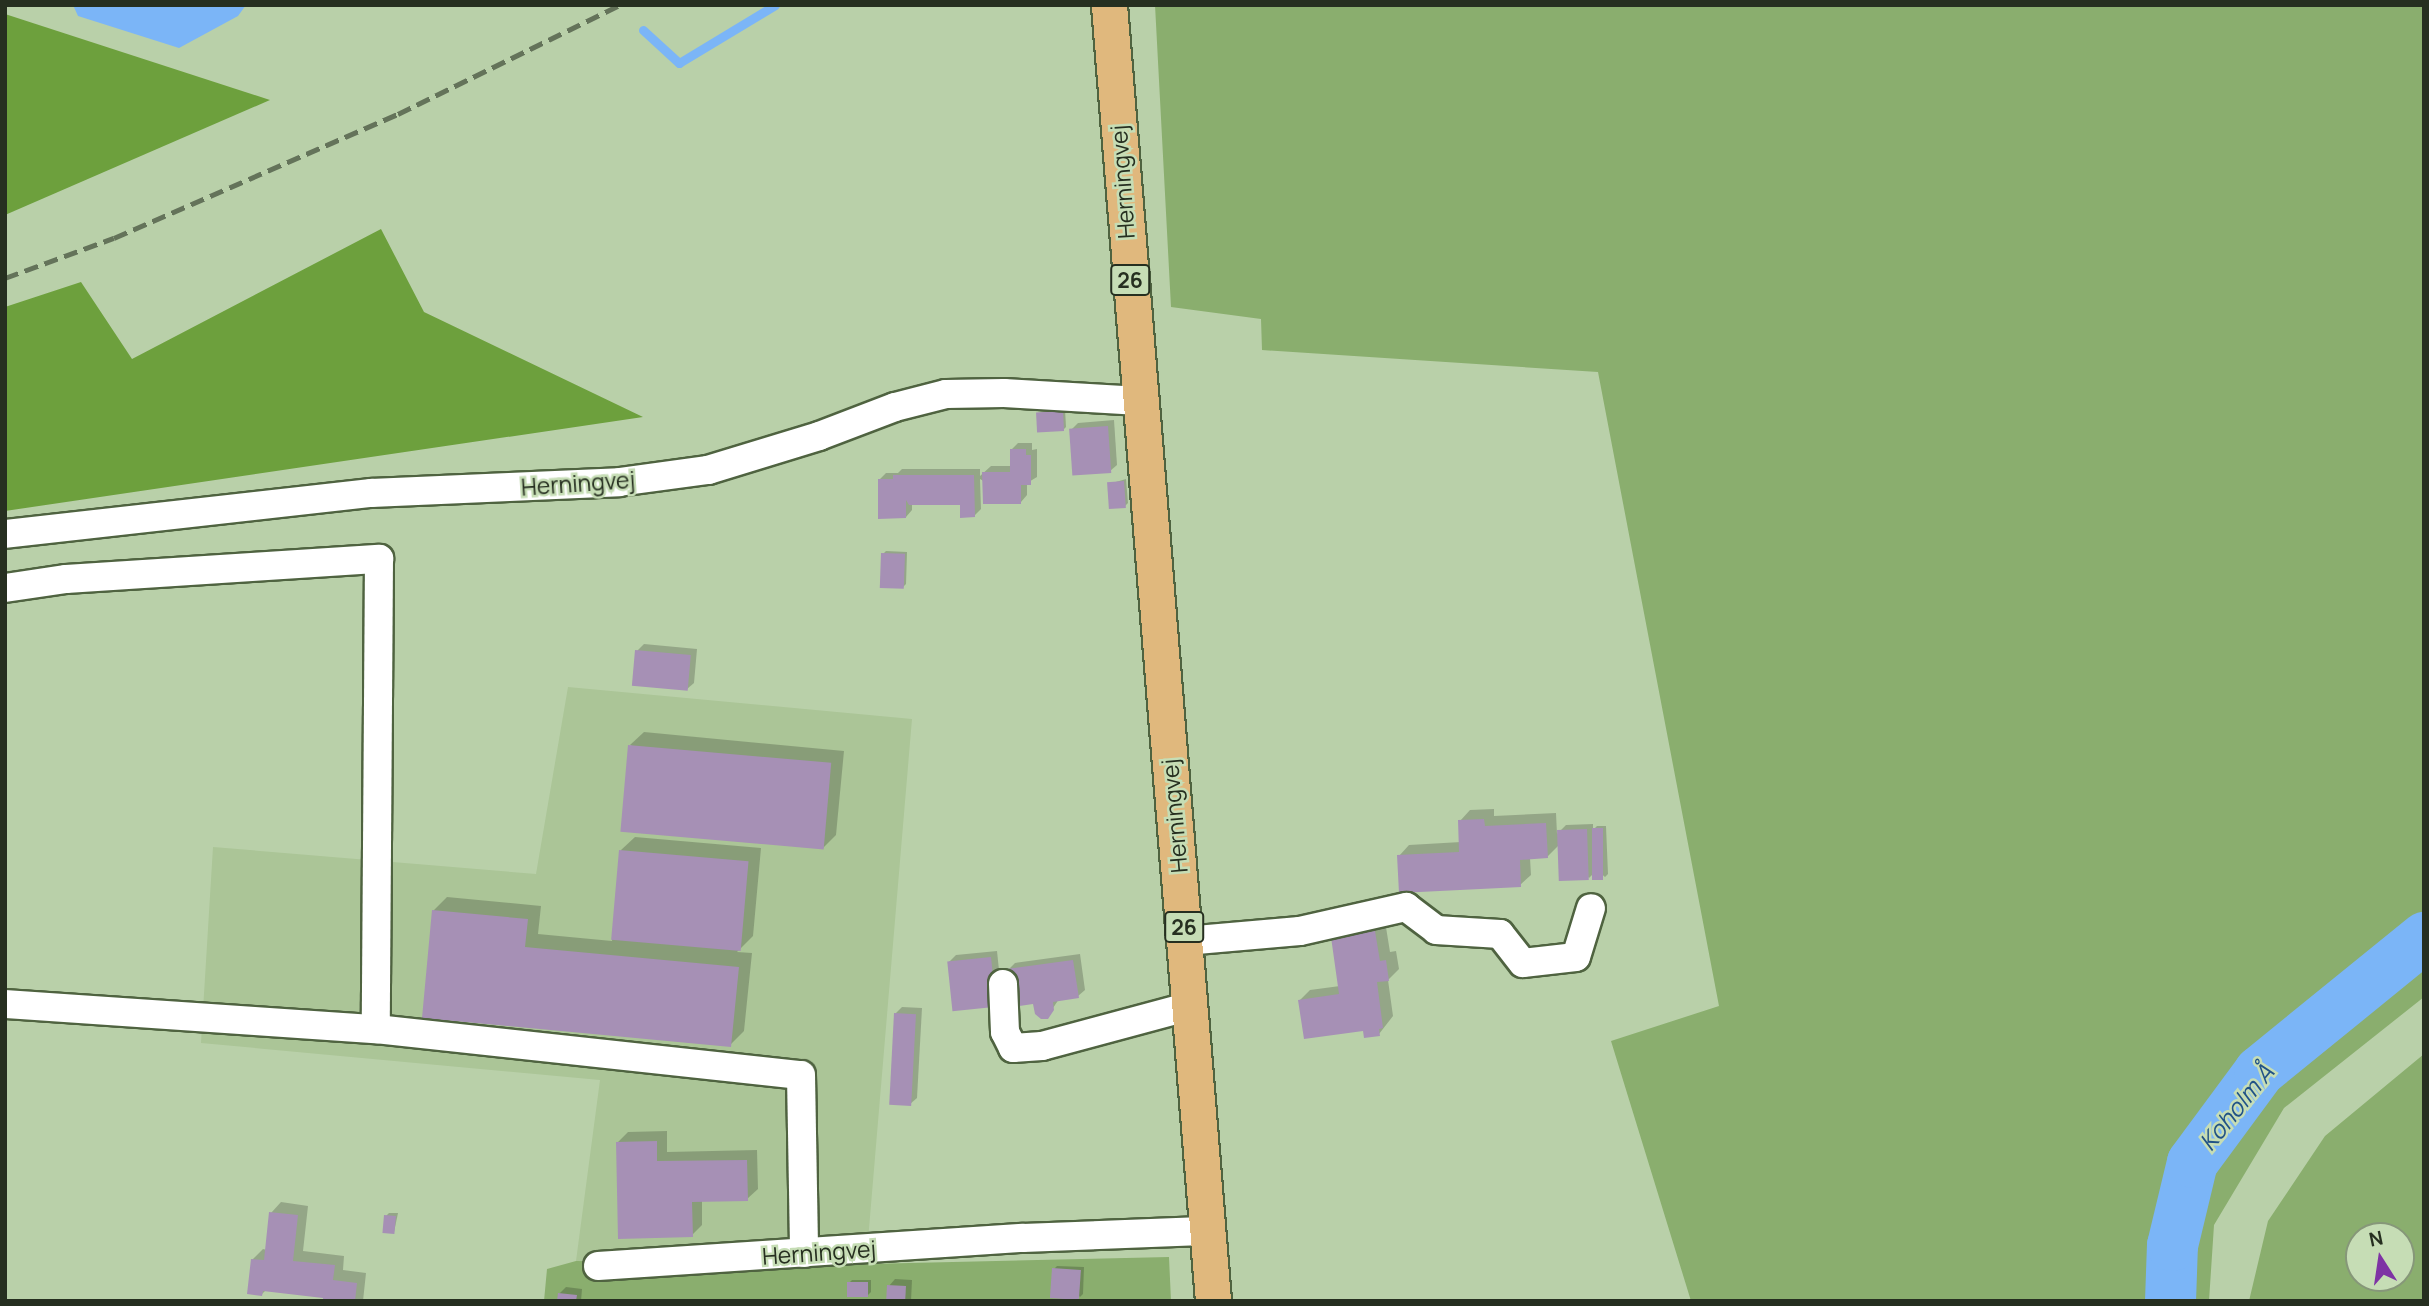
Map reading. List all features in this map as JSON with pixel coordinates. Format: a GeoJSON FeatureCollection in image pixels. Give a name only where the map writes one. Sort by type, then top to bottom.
{"type":"FeatureCollection","features":[{"type":"Feature","properties":{"kind":"main road","name":"Herningvej"},"geometry":{"type":"LineString","coordinates":[[1109,5],[1213,1301]]}},
{"type":"Feature","properties":{"kind":"street","name":"Herningvej"},"geometry":{"type":"LineString","coordinates":[[5,534],[371,493],[619,482],[708,470],[819,436],[895,407],[946,394],[1004,393],[1140,401]]}},
{"type":"Feature","properties":{"kind":"street"},"geometry":{"type":"LineString","coordinates":[[5,588],[66,579],[379,559],[376,1028]]}},
{"type":"Feature","properties":{"kind":"street"},"geometry":{"type":"LineString","coordinates":[[1185,941],[1300,931],[1406,907],[1436,930],[1500,934],[1523,963],[1576,957],[1591,908]]}},
{"type":"Feature","properties":{"kind":"street"},"geometry":{"type":"LineString","coordinates":[[1003,984],[1005,1032],[1013,1048],[1042,1046],[1190,1006]]}},
{"type":"Feature","properties":{"kind":"street"},"geometry":{"type":"LineString","coordinates":[[5,1004],[376,1028],[802,1075],[804,1253]]}},
{"type":"Feature","properties":{"kind":"street","name":"Herningvej"},"geometry":{"type":"LineString","coordinates":[[598,1266],[1023,1238],[1209,1231]]}},
{"type":"Feature","properties":{"kind":"shaded area"},"geometry":{"type":"Polygon","coordinates":[[[1155,5],[2424,5],[2424,997],[2284,1108],[2214,1225],[2209,1301],[1691,1301],[1611,1041],[1719,1006],[1598,372],[1262,350],[1261,319],[1171,307],[1155,5]]]}},
{"type":"Feature","properties":{"kind":"shaded area"},"geometry":{"type":"Polygon","coordinates":[[[568,687],[912,719],[866,1264],[576,1261],[600,1080],[201,1043],[213,847],[536,874],[568,687]]]}},
{"type":"Feature","properties":{"kind":"shaded area"},"geometry":{"type":"Polygon","coordinates":[[[2424,1054],[2424,1301],[2249,1301],[2268,1221],[2325,1136],[2424,1054]]]}},
{"type":"Feature","properties":{"kind":"shaded area"},"geometry":{"type":"Polygon","coordinates":[[[1169,1257],[1171,1301],[544,1301],[547,1269],[576,1261],[866,1264],[1169,1257]]]}},
{"type":"Feature","properties":{"kind":"green space"},"geometry":{"type":"Polygon","coordinates":[[[5,14],[270,100],[5,215],[5,14]]]}},
{"type":"Feature","properties":{"kind":"green space"},"geometry":{"type":"Polygon","coordinates":[[[381,229],[424,312],[643,417],[5,511],[5,307],[81,282],[132,359],[381,229]]]}},
{"type":"Feature","properties":{"kind":"water"},"geometry":{"type":"Polygon","coordinates":[[[73,5],[246,5],[238,16],[179,48],[78,16],[73,5]]]}},
{"type":"Feature","properties":{"kind":"building"},"geometry":{"type":"Polygon","coordinates":[[[1063,411],[1064,431],[1037,432],[1036,412],[1063,411]]]}},
{"type":"Feature","properties":{"kind":"building"},"geometry":{"type":"Polygon","coordinates":[[[1108,426],[1111,473],[1072,476],[1069,429],[1108,426]]]}},
{"type":"Feature","properties":{"kind":"building"},"geometry":{"type":"Polygon","coordinates":[[[1010,449],[1026,449],[1026,455],[1031,455],[1031,485],[1021,485],[1021,504],[983,504],[982,472],[1010,472],[1010,449]]]}},
{"type":"Feature","properties":{"kind":"building"},"geometry":{"type":"Polygon","coordinates":[[[893,475],[974,475],[975,517],[960,518],[960,505],[909,505],[906,500],[906,518],[878,519],[878,479],[893,479],[893,475]]]}},
{"type":"Feature","properties":{"kind":"building"},"geometry":{"type":"Polygon","coordinates":[[[1124,481],[1126,508],[1109,509],[1107,482],[1124,481]]]}},
{"type":"Feature","properties":{"kind":"building"},"geometry":{"type":"Polygon","coordinates":[[[881,553],[905,554],[904,589],[880,588],[881,553]]]}},
{"type":"Feature","properties":{"kind":"building"},"geometry":{"type":"Polygon","coordinates":[[[635,650],[691,655],[688,691],[632,686],[635,650]]]}},
{"type":"Feature","properties":{"kind":"building"},"geometry":{"type":"Polygon","coordinates":[[[628,745],[831,763],[824,849],[620,832],[628,745]]]}},
{"type":"Feature","properties":{"kind":"building"},"geometry":{"type":"Polygon","coordinates":[[[1484,819],[1485,826],[1546,823],[1548,858],[1520,860],[1521,887],[1399,893],[1397,855],[1459,852],[1458,820],[1484,819]]]}},
{"type":"Feature","properties":{"kind":"building"},"geometry":{"type":"Polygon","coordinates":[[[1592,828],[1603,828],[1603,880],[1592,880],[1592,828]]]}},
{"type":"Feature","properties":{"kind":"building"},"geometry":{"type":"Polygon","coordinates":[[[1587,829],[1589,880],[1559,881],[1557,830],[1587,829]]]}},
{"type":"Feature","properties":{"kind":"building"},"geometry":{"type":"Polygon","coordinates":[[[619,850],[749,861],[741,951],[611,940],[619,850]]]}},
{"type":"Feature","properties":{"kind":"building"},"geometry":{"type":"Polygon","coordinates":[[[432,910],[528,919],[525,947],[739,967],[731,1047],[422,1018],[432,910]]]}},
{"type":"Feature","properties":{"kind":"building"},"geometry":{"type":"Polygon","coordinates":[[[1375,931],[1380,961],[1386,960],[1389,981],[1377,982],[1383,1028],[1379,1029],[1380,1036],[1364,1038],[1363,1031],[1304,1039],[1298,1000],[1339,994],[1331,937],[1375,931]]]}},
{"type":"Feature","properties":{"kind":"building"},"geometry":{"type":"Polygon","coordinates":[[[991,957],[996,1007],[952,1011],[947,962],[991,957]]]}},
{"type":"Feature","properties":{"kind":"building"},"geometry":{"type":"Polygon","coordinates":[[[1073,960],[1079,998],[1053,1002],[1054,1010],[1048,1019],[1041,1019],[1035,1014],[1033,1004],[1012,1007],[1006,969],[1073,960]]]}},
{"type":"Feature","properties":{"kind":"building"},"geometry":{"type":"Polygon","coordinates":[[[894,1013],[916,1014],[911,1106],[889,1105],[894,1013]]]}},
{"type":"Feature","properties":{"kind":"building"},"geometry":{"type":"Polygon","coordinates":[[[657,1141],[657,1161],[747,1160],[748,1201],[692,1202],[693,1237],[618,1239],[616,1142],[657,1141]]]}},
{"type":"Feature","properties":{"kind":"building"},"geometry":{"type":"Polygon","coordinates":[[[269,1212],[298,1215],[293,1261],[335,1265],[333,1280],[357,1283],[355,1301],[323,1301],[323,1298],[263,1291],[262,1296],[247,1294],[251,1259],[264,1260],[269,1212]]]}},
{"type":"Feature","properties":{"kind":"building"},"geometry":{"type":"Polygon","coordinates":[[[384,1215],[396,1216],[394,1234],[382,1233],[384,1215]]]}},
{"type":"Feature","properties":{"kind":"building"},"geometry":{"type":"Polygon","coordinates":[[[1052,1268],[1081,1270],[1079,1300],[1050,1298],[1052,1268]]]}},
{"type":"Feature","properties":{"kind":"building"},"geometry":{"type":"Polygon","coordinates":[[[847,1282],[868,1282],[868,1297],[847,1297],[847,1282]]]}},
{"type":"Feature","properties":{"kind":"building"},"geometry":{"type":"Polygon","coordinates":[[[887,1285],[906,1286],[905,1301],[886,1301],[887,1285]]]}},
{"type":"Feature","properties":{"kind":"building"},"geometry":{"type":"Polygon","coordinates":[[[558,1293],[577,1295],[576,1301],[557,1301],[558,1293]]]}},
{"type":"Feature","properties":{"kind":"waterway"},"geometry":{"type":"LineString","coordinates":[[643,30],[679,63],[775,5]]}},
{"type":"Feature","properties":{"kind":"waterway","name":"Koholm Å"},"geometry":{"type":"LineString","coordinates":[[2170,1301],[2172,1245],[2192,1162],[2259,1071],[2424,937]]}},
{"type":"Feature","properties":{"kind":"railway"},"geometry":{"type":"LineString","coordinates":[[5,278],[114,238],[398,114],[620,5]]}}]}
